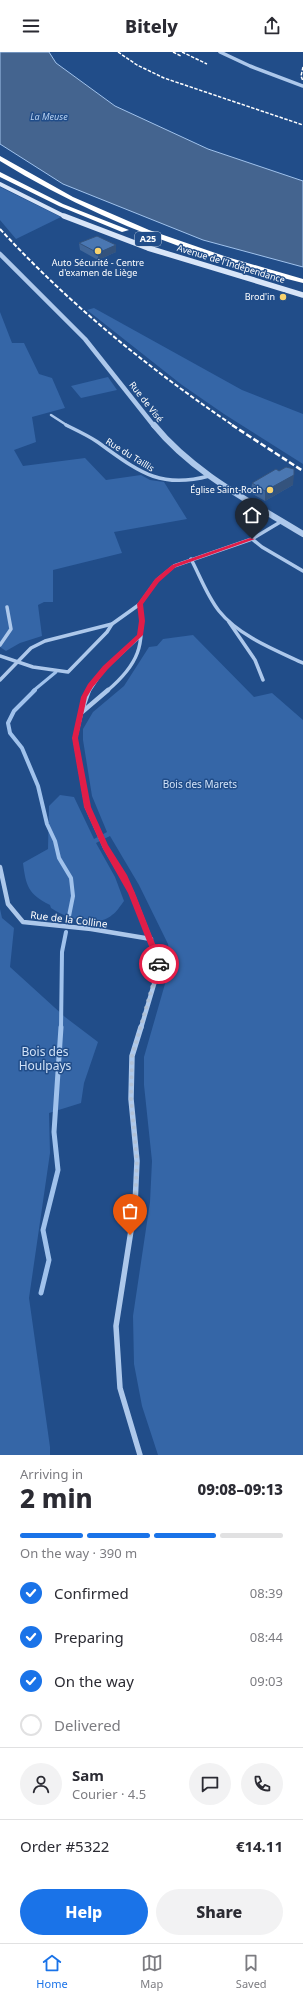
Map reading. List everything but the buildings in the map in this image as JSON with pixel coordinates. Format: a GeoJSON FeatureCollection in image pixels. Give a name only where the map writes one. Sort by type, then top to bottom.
{"type":"FeatureCollection","features":[{"type":"Feature","properties":{"kind":"highway","name":"A25"},"geometry":{"type":"LineString","coordinates":[[0,158],[37,181],[81,203],[147,231],[223,258],[303,281]]}},
{"type":"Feature","properties":{"kind":"highway","name":"A25"},"geometry":{"type":"LineString","coordinates":[[0,174],[20,186],[102,222],[216,262],[303,287]]}},
{"type":"Feature","properties":{"kind":"main road","name":"Avenue de l'Indépendance"},"geometry":{"type":"LineString","coordinates":[[0,184],[34,203],[107,232],[205,265],[303,294]]}},
{"type":"Feature","properties":{"kind":"street"},"geometry":{"type":"LineString","coordinates":[[220,52],[250,66],[303,86]]}},
{"type":"Feature","properties":{"kind":"street","name":"Rue de Visé"},"geometry":{"type":"LineString","coordinates":[[0,254],[85,339],[158,430],[182,455],[209,476],[303,534]]}},
{"type":"Feature","properties":{"kind":"street","name":"Rue du Taillis"},"geometry":{"type":"LineString","coordinates":[[51,415],[80,434],[88,436],[119,459],[152,478],[184,482],[209,476]]}},
{"type":"Feature","properties":{"kind":"street"},"geometry":{"type":"LineString","coordinates":[[0,680],[31,648],[45,641],[112,624],[140,604],[157,580],[166,572],[191,559],[252,539],[282,521]]}},
{"type":"Feature","properties":{"kind":"street"},"geometry":{"type":"LineString","coordinates":[[252,539],[262,547],[303,571]]}},
{"type":"Feature","properties":{"kind":"street"},"geometry":{"type":"LineString","coordinates":[[191,559],[219,610],[255,660],[263,680]]}},
{"type":"Feature","properties":{"kind":"street"},"geometry":{"type":"LineString","coordinates":[[81,713],[121,679],[133,664],[139,652],[142,616],[140,604]]}},
{"type":"Feature","properties":{"kind":"street"},"geometry":{"type":"LineString","coordinates":[[0,645],[11,629],[7,607]]}},
{"type":"Feature","properties":{"kind":"street"},"geometry":{"type":"LineString","coordinates":[[229,622],[284,655],[303,663]]}},
{"type":"Feature","properties":{"kind":"street"},"geometry":{"type":"LineString","coordinates":[[0,656],[44,670],[68,672],[107,632],[112,624]]}},
{"type":"Feature","properties":{"kind":"street"},"geometry":{"type":"LineString","coordinates":[[140,635],[98,676],[84,697],[75,738],[87,807],[105,847],[129,888],[160,964],[132,1056],[131,1099],[137,1161],[135,1205],[116,1326],[120,1388],[140,1455]]}},
{"type":"Feature","properties":{"kind":"street","name":"Rue de la Colline"},"geometry":{"type":"LineString","coordinates":[[0,867],[8,906],[15,916],[23,922],[91,929],[151,939]]}},
{"type":"Feature","properties":{"kind":"green space"},"geometry":{"type":"Polygon","coordinates":[[[0,187],[61,217],[16,239],[0,220],[0,187]]]}},
{"type":"Feature","properties":{"kind":"green space"},"geometry":{"type":"Polygon","coordinates":[[[94,308],[242,390],[303,414],[303,464],[224,414],[182,385],[87,310],[94,308]]]}},
{"type":"Feature","properties":{"kind":"green space"},"geometry":{"type":"Polygon","coordinates":[[[0,312],[12,343],[24,343],[39,374],[52,378],[65,408],[32,417],[36,442],[14,450],[23,466],[85,458],[106,480],[141,475],[150,480],[164,482],[187,519],[114,532],[122,553],[53,570],[53,602],[44,602],[38,605],[42,636],[20,643],[6,651],[0,647],[0,312]]]}},
{"type":"Feature","properties":{"kind":"green space"},"geometry":{"type":"Polygon","coordinates":[[[108,377],[117,390],[81,398],[71,386],[108,377]]]}},
{"type":"Feature","properties":{"kind":"green space","name":"Bois des Marets"},"geometry":{"type":"Polygon","coordinates":[[[193,635],[254,697],[272,693],[303,720],[303,1455],[158,1455],[142,1406],[134,1364],[133,1316],[150,1202],[152,1161],[144,1085],[144,1057],[171,963],[168,944],[139,885],[110,836],[96,843],[115,877],[124,901],[112,915],[105,919],[90,922],[57,912],[33,893],[25,878],[23,863],[48,849],[49,806],[60,795],[74,797],[94,839],[107,832],[92,796],[83,740],[83,729],[93,712],[124,686],[149,647],[157,646],[163,639],[193,635]]]}},
{"type":"Feature","properties":{"kind":"green space","name":"Bois des Houlpays"},"geometry":{"type":"Polygon","coordinates":[[[0,909],[2,918],[14,928],[10,967],[65,1017],[98,1042],[84,1083],[81,1103],[49,1113],[50,1153],[29,1298],[50,1455],[0,1455],[0,909]]]}},
{"type":"Feature","properties":{"kind":"water","name":"La Meuse"},"geometry":{"type":"Polygon","coordinates":[[[0,52],[49,52],[56,63],[115,106],[208,149],[303,181],[303,267],[203,240],[63,184],[0,144],[0,52]]]}},
{"type":"Feature","properties":{"kind":"waterway"},"geometry":{"type":"LineString","coordinates":[[33,691],[56,672]]}},
{"type":"Feature","properties":{"kind":"waterway"},"geometry":{"type":"LineString","coordinates":[[35,690],[14,711],[8,723],[10,733],[22,748],[38,786],[47,824],[55,841],[59,858],[71,878],[73,896],[69,916]]}},
{"type":"Feature","properties":{"kind":"waterway"},"geometry":{"type":"LineString","coordinates":[[61,1028],[62,952],[66,932]]}},
{"type":"Feature","properties":{"kind":"waterway"},"geometry":{"type":"LineString","coordinates":[[41,1293],[49,1260],[43,1230],[58,1170],[54,1132],[61,1027]]}},
{"type":"Feature","properties":{"kind":"railway"},"geometry":{"type":"LineString","coordinates":[[118,52],[137,65],[164,78],[303,125]]}},
{"type":"Feature","properties":{"kind":"railway"},"geometry":{"type":"LineString","coordinates":[[173,52],[181,56]]}},
{"type":"Feature","properties":{"kind":"railway"},"geometry":{"type":"LineString","coordinates":[[182,52],[207,64]]}},
{"type":"Feature","properties":{"kind":"railway"},"geometry":{"type":"LineString","coordinates":[[303,67],[301,76],[303,81]]}},
{"type":"Feature","properties":{"kind":"railway"},"geometry":{"type":"LineString","coordinates":[[0,229],[54,284],[111,334],[171,381],[234,426]]}},
{"type":"Feature","properties":{"kind":"railway"},"geometry":{"type":"LineString","coordinates":[[232,425],[303,471]]}},
{"type":"Feature","properties":{"kind":"way so far"},"geometry":{"type":"LineString","coordinates":[[130,1235],[135,1205],[137,1161],[131,1099],[132,1056],[159,964]]}},
{"type":"Feature","properties":{"kind":"place","name":"Auto Sécurité - Centre d'examen de Liège"},"geometry":{"type":"Point","coordinates":[98,251]}},
{"type":"Feature","properties":{"kind":"place","name":"Brod'in"},"geometry":{"type":"Point","coordinates":[283,297]}},
{"type":"Feature","properties":{"kind":"place","name":"Église Saint-Roch"},"geometry":{"type":"Point","coordinates":[270,490]}},
{"type":"Feature","properties":{"kind":"route"},"geometry":{"type":"LineString","coordinates":[[159,964],[151,939],[132,893],[105,847],[87,807],[77,756],[75,738],[77,725],[84,697],[90,686],[105,667],[140,635],[142,621],[140,604],[157,580],[174,566],[252,539]]}}]}
